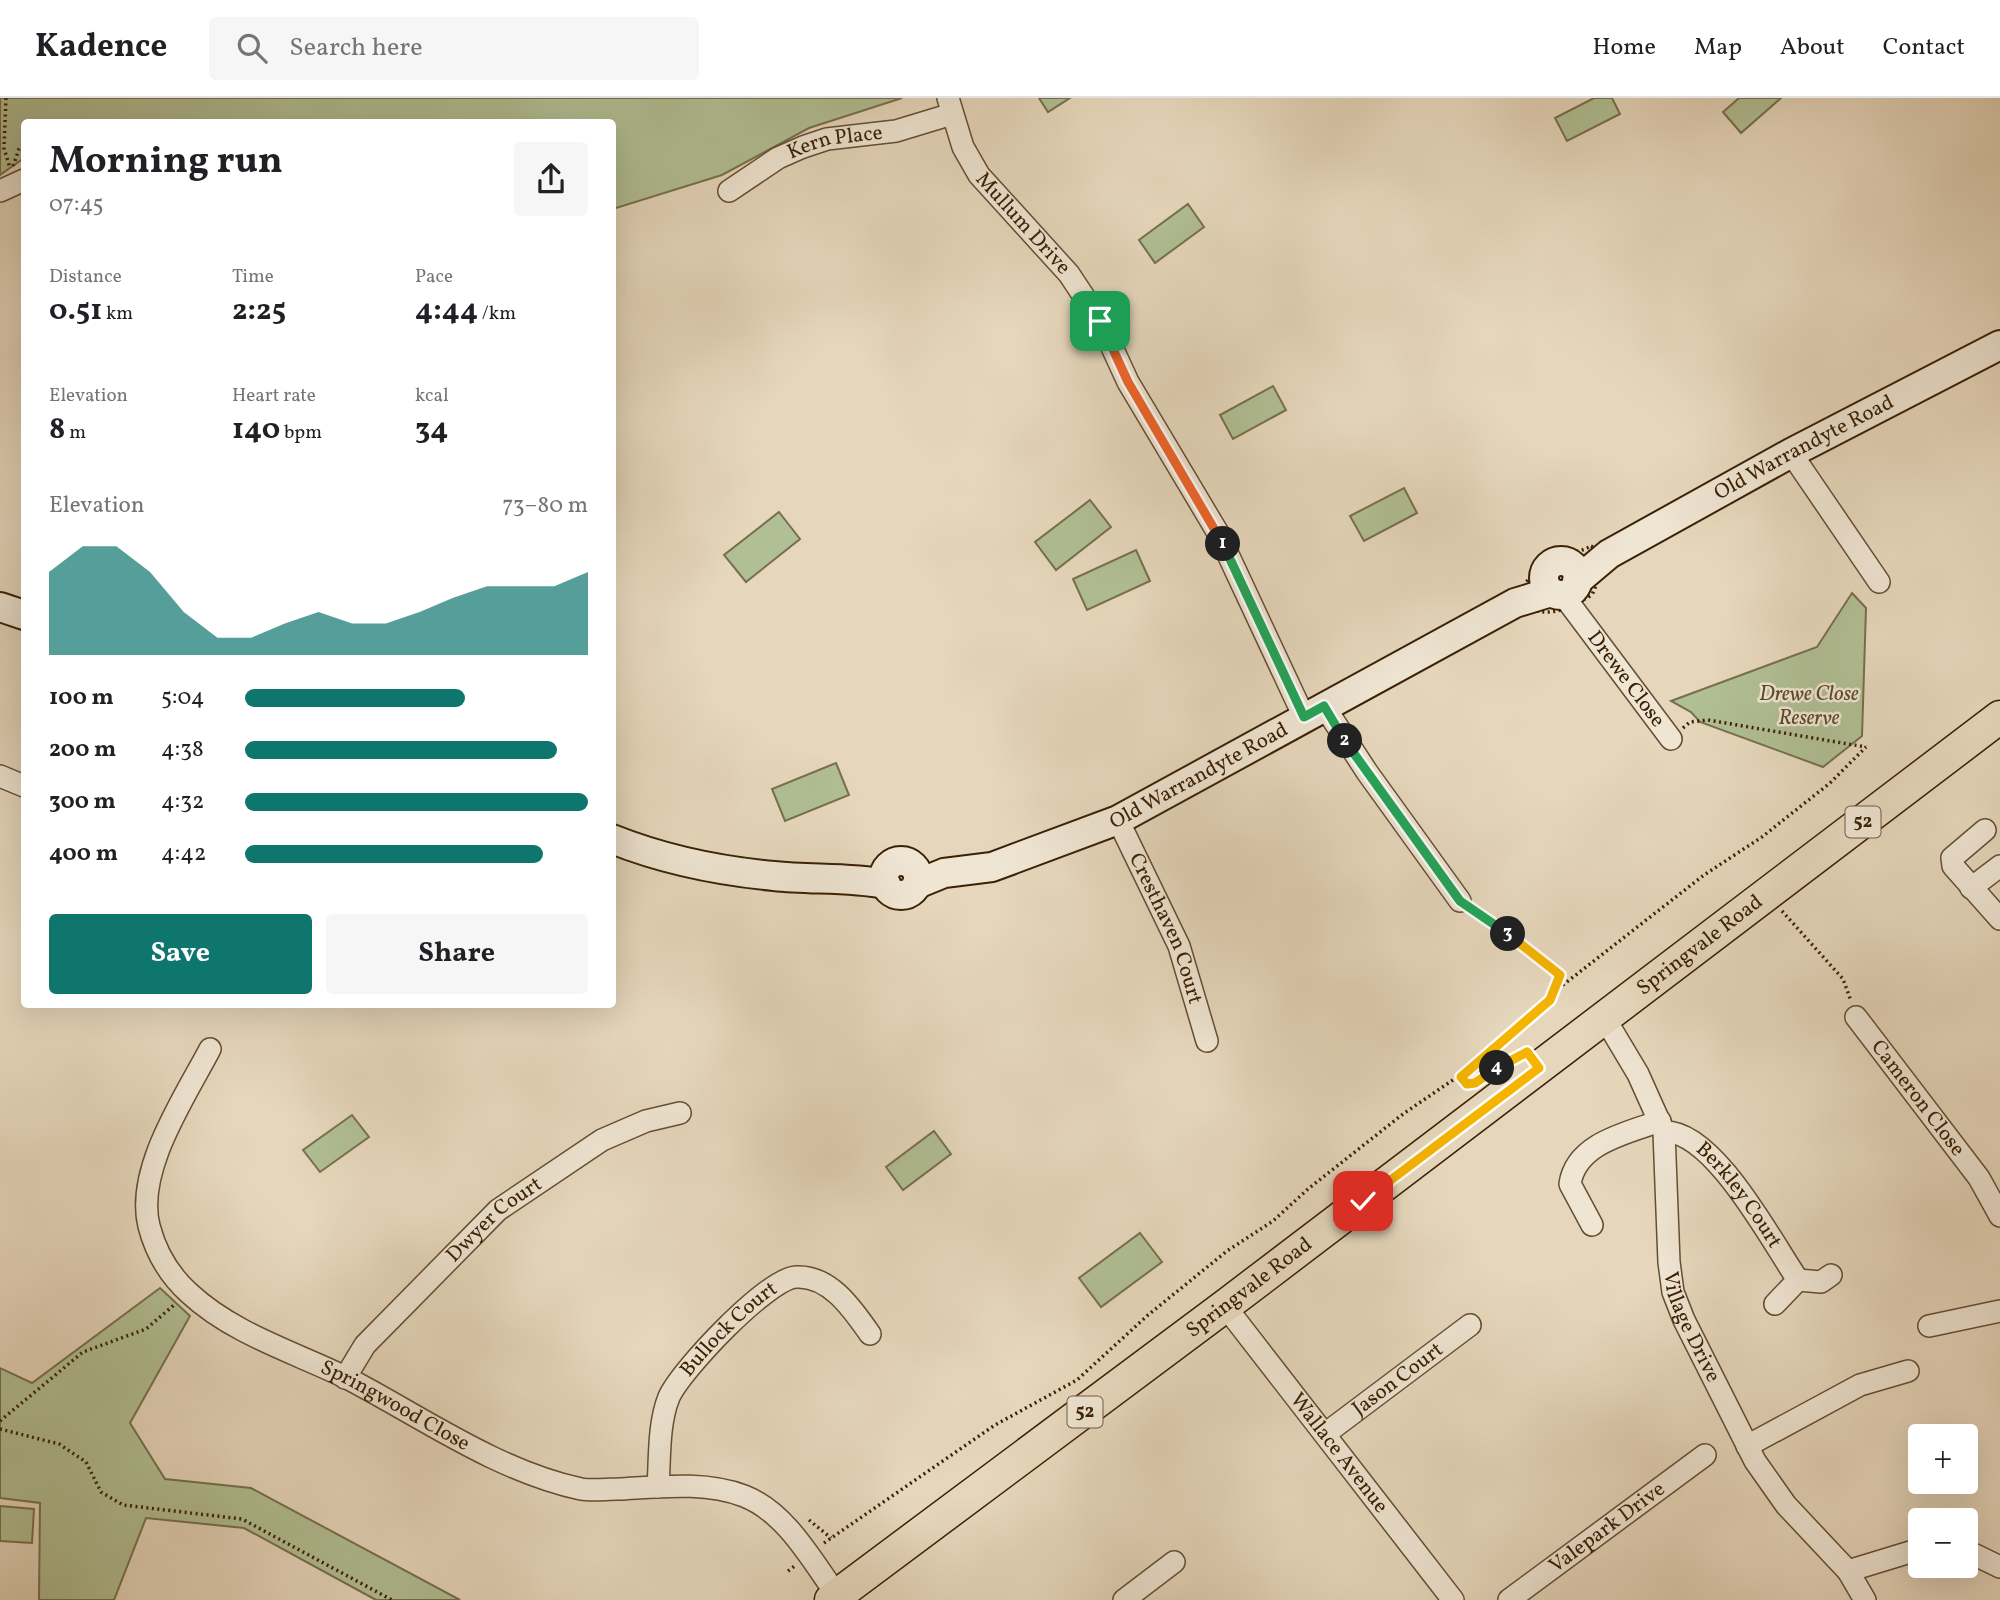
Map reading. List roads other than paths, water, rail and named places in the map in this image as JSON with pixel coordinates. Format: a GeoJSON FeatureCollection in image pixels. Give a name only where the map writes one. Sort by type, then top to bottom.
{"type":"FeatureCollection","features":[{"type":"Feature","properties":{"kind":"main road","name":"Old Warrandyte Road"},"geometry":{"type":"LineString","coordinates":[[616,841],[647,853],[774,877],[857,879],[992,867],[1118,820],[1515,603],[1563,582],[1791,453],[2000,345]]}},
{"type":"Feature","properties":{"kind":"main road"},"geometry":{"type":"LineString","coordinates":[[0,607],[21,614]]}},
{"type":"Feature","properties":{"kind":"main road","name":"Springvale Road"},"geometry":{"type":"LineString","coordinates":[[834,1598],[1225,1306],[2000,718]]}},
{"type":"Feature","properties":{"kind":"street","name":"Kern Place"},"geometry":{"type":"LineString","coordinates":[[729,191],[778,158],[803,146],[827,139],[897,131],[950,106]]}},
{"type":"Feature","properties":{"kind":"street","name":"Mullum Drive"},"geometry":{"type":"LineString","coordinates":[[950,106],[963,147],[979,175],[1069,274],[1100,321],[1135,393],[1218,533],[1314,711],[1367,772],[1460,901]]}},
{"type":"Feature","properties":{"kind":"street"},"geometry":{"type":"LineString","coordinates":[[1791,453],[1879,582]]}},
{"type":"Feature","properties":{"kind":"street","name":"Drewe Close"},"geometry":{"type":"LineString","coordinates":[[1563,582],[1583,619],[1671,739]]}},
{"type":"Feature","properties":{"kind":"street"},"geometry":{"type":"LineString","coordinates":[[0,776],[21,785]]}},
{"type":"Feature","properties":{"kind":"street","name":"Cresthaven Court"},"geometry":{"type":"LineString","coordinates":[[1118,820],[1179,946],[1208,1041]]}},
{"type":"Feature","properties":{"kind":"street"},"geometry":{"type":"LineString","coordinates":[[1985,830],[1952,858],[1953,866],[2000,919]]}},
{"type":"Feature","properties":{"kind":"street"},"geometry":{"type":"LineString","coordinates":[[1971,888],[2000,866]]}},
{"type":"Feature","properties":{"kind":"street","name":"Village Drive"},"geometry":{"type":"LineString","coordinates":[[1604,1017],[1638,1074],[1662,1127],[1666,1222],[1674,1292],[1698,1352],[1746,1446],[1786,1505],[1848,1571],[1865,1600]]}},
{"type":"Feature","properties":{"kind":"street","name":"Cameron Close"},"geometry":{"type":"LineString","coordinates":[[1856,1017],[1979,1178],[2000,1216]]}},
{"type":"Feature","properties":{"kind":"street","name":"Springwood Close"},"geometry":{"type":"LineString","coordinates":[[210,1049],[160,1143],[148,1194],[148,1223],[161,1261],[189,1293],[217,1315],[285,1352],[345,1377],[518,1468],[583,1490],[723,1490],[747,1497],[775,1517],[808,1555],[834,1598]]}},
{"type":"Feature","properties":{"kind":"street","name":"Dwyer Court"},"geometry":{"type":"LineString","coordinates":[[345,1377],[365,1345],[498,1210],[602,1140],[646,1121],[680,1113]]}},
{"type":"Feature","properties":{"kind":"street"},"geometry":{"type":"LineString","coordinates":[[1592,1225],[1570,1184],[1578,1163],[1586,1153],[1611,1139],[1662,1127]]}},
{"type":"Feature","properties":{"kind":"street","name":"Berkley Court"},"geometry":{"type":"LineString","coordinates":[[1662,1127],[1693,1139],[1716,1158],[1798,1280]]}},
{"type":"Feature","properties":{"kind":"street"},"geometry":{"type":"LineString","coordinates":[[1774,1304],[1798,1280],[1821,1282],[1831,1275]]}},
{"type":"Feature","properties":{"kind":"street","name":"Bullock Court"},"geometry":{"type":"LineString","coordinates":[[657,1488],[669,1398],[681,1377],[687,1367],[772,1287],[796,1277],[822,1283],[847,1302],[870,1334]]}},
{"type":"Feature","properties":{"kind":"street","name":"Wallace Avenue"},"geometry":{"type":"LineString","coordinates":[[1225,1306],[1453,1600]]}},
{"type":"Feature","properties":{"kind":"street"},"geometry":{"type":"LineString","coordinates":[[1929,1326],[2000,1311]]}},
{"type":"Feature","properties":{"kind":"street","name":"Jason Court"},"geometry":{"type":"LineString","coordinates":[[1325,1434],[1470,1325]]}},
{"type":"Feature","properties":{"kind":"street"},"geometry":{"type":"LineString","coordinates":[[1746,1446],[1860,1385],[1908,1371]]}},
{"type":"Feature","properties":{"kind":"street","name":"Valepark Drive"},"geometry":{"type":"LineString","coordinates":[[1509,1600],[1705,1455]]}},
{"type":"Feature","properties":{"kind":"street"},"geometry":{"type":"LineString","coordinates":[[1848,1571],[1908,1553]]}},
{"type":"Feature","properties":{"kind":"street"},"geometry":{"type":"LineString","coordinates":[[1978,1556],[2000,1567]]}},
{"type":"Feature","properties":{"kind":"street"},"geometry":{"type":"LineString","coordinates":[[1124,1600],[1174,1562]]}},
{"type":"Feature","properties":{"kind":"park label","name":"Drewe Close Reserve"},"geometry":{"type":"Point","coordinates":[1809,706]}}]}
